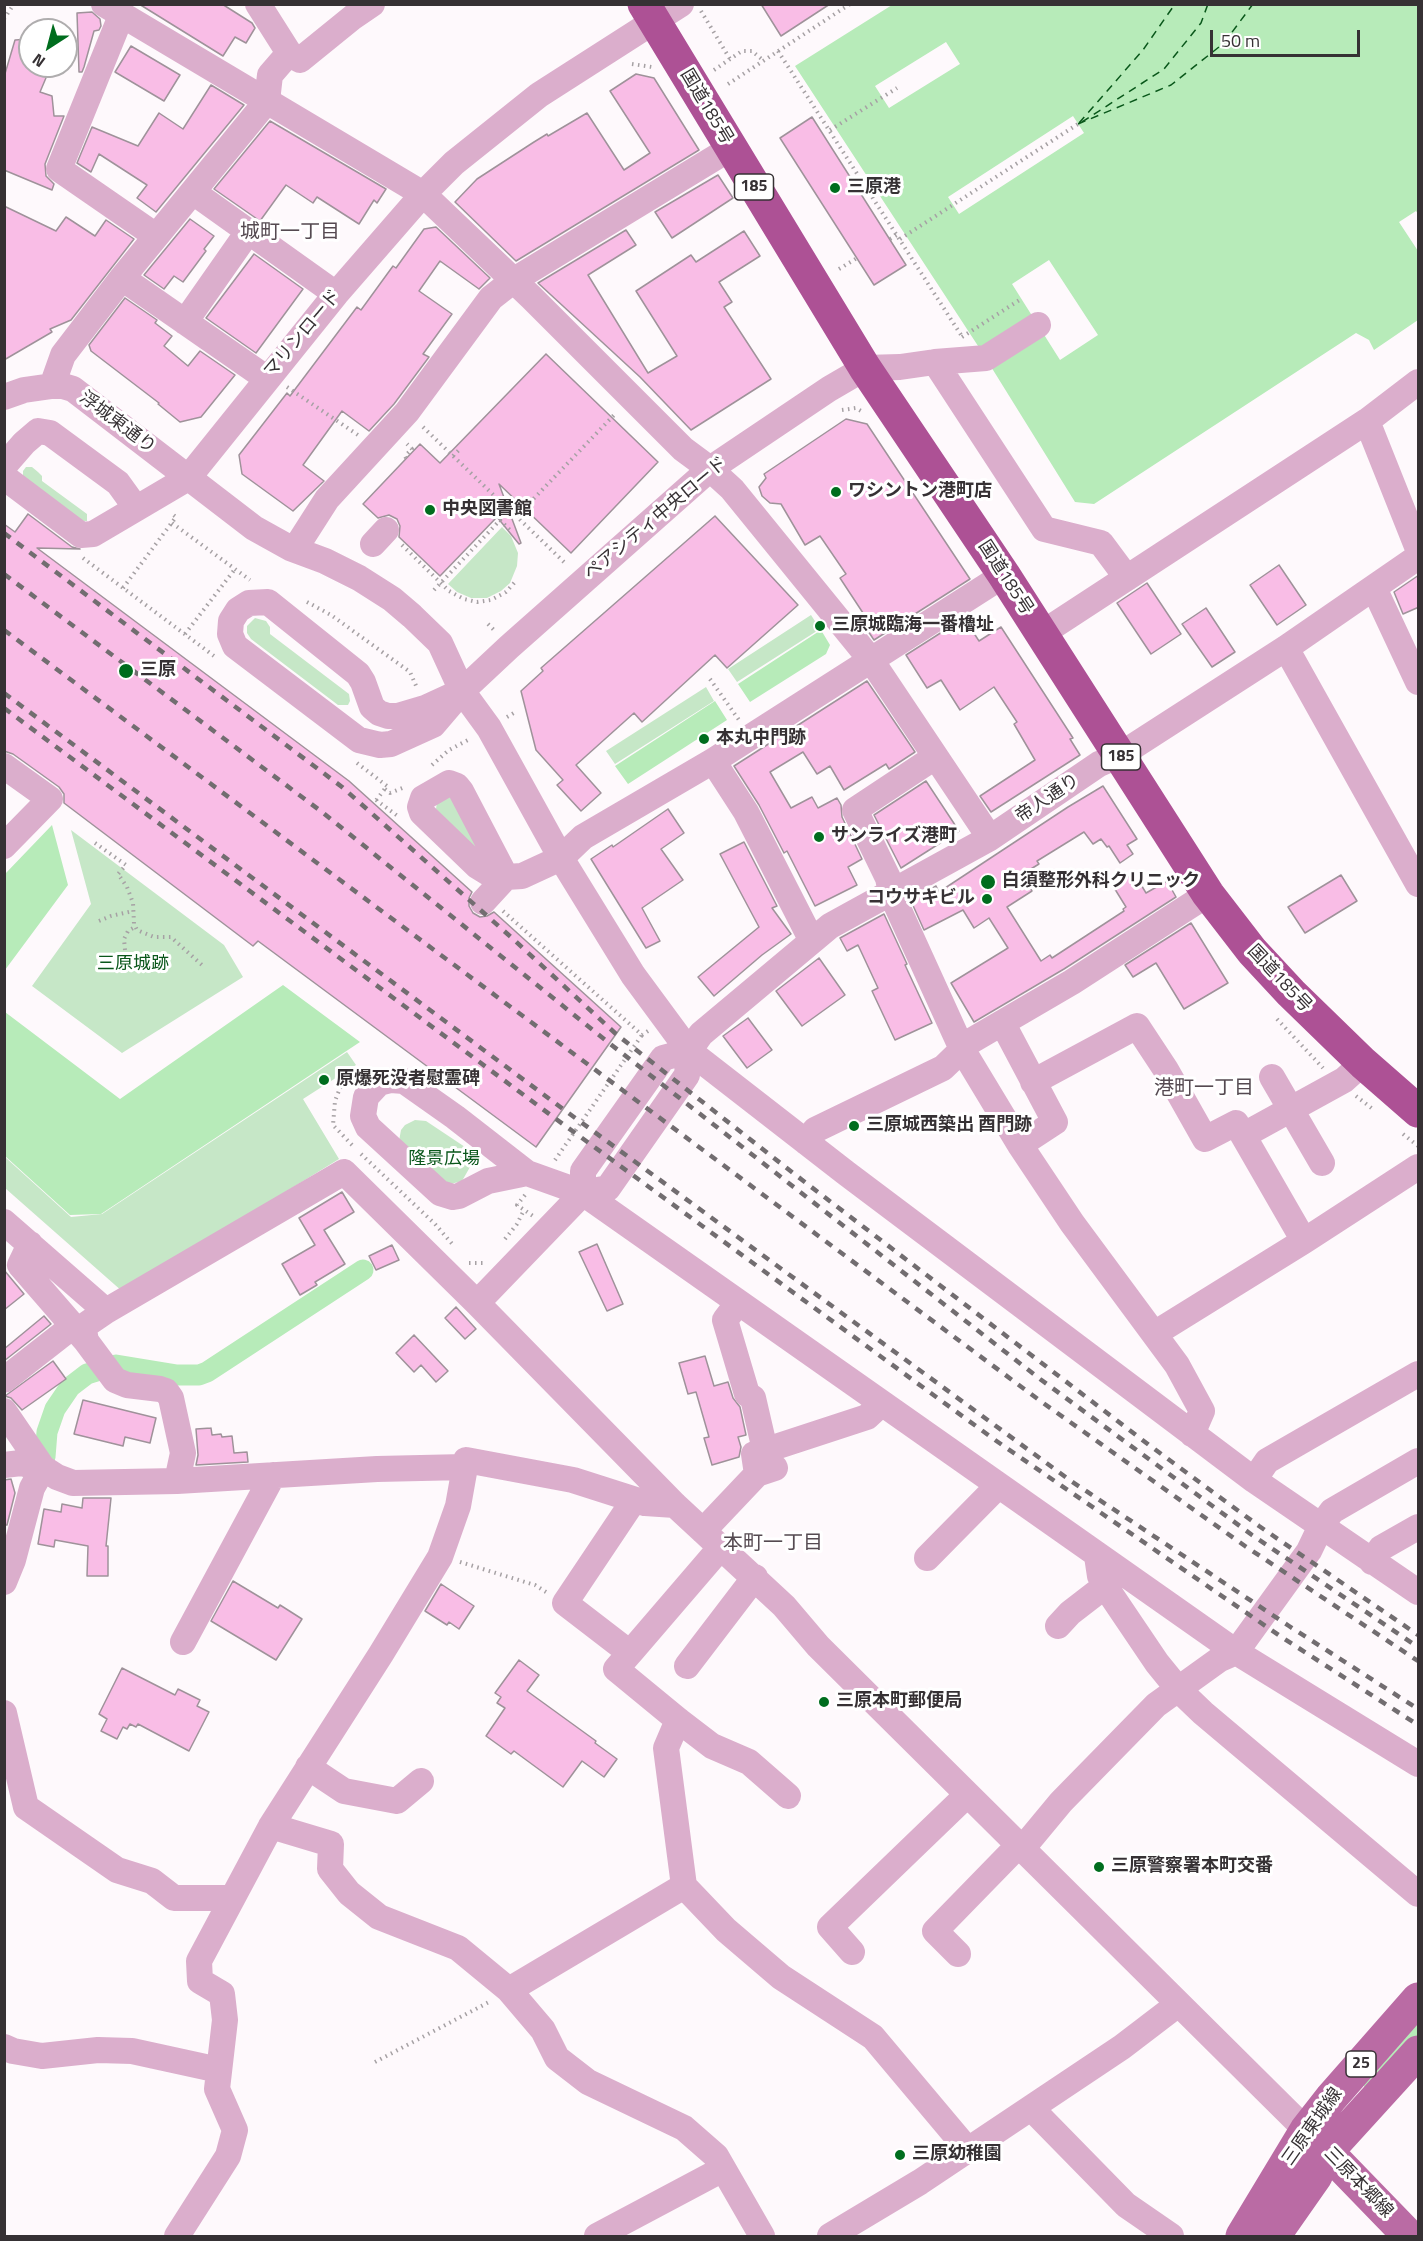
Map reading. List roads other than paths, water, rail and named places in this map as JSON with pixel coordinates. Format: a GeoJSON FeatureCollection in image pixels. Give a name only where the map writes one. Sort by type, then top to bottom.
{"type":"FeatureCollection","features":[{"type":"Feature","properties":{"kind":"highway","name":"国道185号"},"geometry":{"type":"LineString","coordinates":[[670,10],[731,148],[865,368],[1004,575],[1208,894],[1240,936],[1272,972],[1363,1063],[1419,1111]]}},
{"type":"Feature","properties":{"kind":"main road","name":"三原東城線"},"geometry":{"type":"LineString","coordinates":[[1274,2236],[1316,2176],[1317,2141],[1331,2098],[1419,1999]]}},
{"type":"Feature","properties":{"kind":"main road","name":"三原東城線"},"geometry":{"type":"LineString","coordinates":[[1242,2236],[1317,2141],[1419,2052]]}},
{"type":"Feature","properties":{"kind":"main road","name":"三原本郷線"},"geometry":{"type":"LineString","coordinates":[[1317,2141],[1409,2236]]}},
{"type":"Feature","properties":{"kind":"street"},"geometry":{"type":"LineString","coordinates":[[258,4],[289,52],[300,60],[372,4]]}},
{"type":"Feature","properties":{"kind":"street"},"geometry":{"type":"LineString","coordinates":[[156,236],[59,169],[113,10],[423,194],[514,280],[683,449],[732,489],[871,660],[990,838]]}},
{"type":"Feature","properties":{"kind":"street","name":"マリンロード"},"geometry":{"type":"LineString","coordinates":[[188,477],[276,382],[336,294],[423,194],[454,163],[539,95],[670,10]]}},
{"type":"Feature","properties":{"kind":"street"},"geometry":{"type":"LineString","coordinates":[[52,386],[63,355],[122,278],[267,101],[270,75],[289,52]]}},
{"type":"Feature","properties":{"kind":"street"},"geometry":{"type":"LineString","coordinates":[[295,549],[327,499],[407,412],[491,298],[514,280],[731,148]]}},
{"type":"Feature","properties":{"kind":"street"},"geometry":{"type":"LineString","coordinates":[[193,192],[336,294]]}},
{"type":"Feature","properties":{"kind":"street"},"geometry":{"type":"LineString","coordinates":[[185,322],[248,232]]}},
{"type":"Feature","properties":{"kind":"street"},"geometry":{"type":"LineString","coordinates":[[122,278],[276,382]]}},
{"type":"Feature","properties":{"kind":"street"},"geometry":{"type":"LineString","coordinates":[[865,368],[900,367],[981,358],[1038,325]]}},
{"type":"Feature","properties":{"kind":"street"},"geometry":{"type":"LineString","coordinates":[[935,362],[1044,529],[1101,543],[1127,578]]}},
{"type":"Feature","properties":{"kind":"street","name":"ペアシティ中央ロード"},"geometry":{"type":"LineString","coordinates":[[462,691],[508,647],[710,469],[865,368]]}},
{"type":"Feature","properties":{"kind":"street"},"geometry":{"type":"LineString","coordinates":[[1041,634],[1367,421],[1419,382]]}},
{"type":"Feature","properties":{"kind":"street","name":"浮城東通り"},"geometry":{"type":"LineString","coordinates":[[4,397],[24,390],[52,386],[73,389],[254,528],[359,578],[392,599],[440,644],[462,691],[489,728],[561,858],[633,975],[689,1051],[1254,1480],[1419,1592]]}},
{"type":"Feature","properties":{"kind":"street"},"geometry":{"type":"LineString","coordinates":[[1367,421],[1419,549]]}},
{"type":"Feature","properties":{"kind":"street"},"geometry":{"type":"LineString","coordinates":[[4,466],[38,431],[50,433],[145,503]]}},
{"type":"Feature","properties":{"kind":"street"},"geometry":{"type":"LineString","coordinates":[[4,474],[8,480],[81,535],[93,534],[188,477]]}},
{"type":"Feature","properties":{"kind":"street","name":"帝人通り"},"geometry":{"type":"LineString","coordinates":[[689,1051],[701,1034],[830,926],[990,838],[1099,764],[1120,755],[1286,648],[1419,557]]}},
{"type":"Feature","properties":{"kind":"street"},"geometry":{"type":"LineString","coordinates":[[492,906],[506,877],[522,876],[561,858],[583,837],[713,761],[1004,575]]}},
{"type":"Feature","properties":{"kind":"street"},"geometry":{"type":"LineString","coordinates":[[1374,588],[1419,682]]}},
{"type":"Feature","properties":{"kind":"street"},"geometry":{"type":"LineString","coordinates":[[255,601],[268,602],[358,674],[367,689],[372,707],[388,716],[398,716],[425,708],[462,691],[433,725],[391,744],[369,744],[359,740],[235,646],[230,634],[231,621],[243,606],[255,601]]}},
{"type":"Feature","properties":{"kind":"street"},"geometry":{"type":"LineString","coordinates":[[1286,648],[1419,884]]}},
{"type":"Feature","properties":{"kind":"street"},"geometry":{"type":"LineString","coordinates":[[935,757],[855,810],[888,878],[891,892],[962,1049],[1072,1223],[1177,1365],[1202,1410],[1192,1434]]}},
{"type":"Feature","properties":{"kind":"street"},"geometry":{"type":"LineString","coordinates":[[713,761],[746,812],[812,941]]}},
{"type":"Feature","properties":{"kind":"street"},"geometry":{"type":"LineString","coordinates":[[4,766],[50,799],[4,846]]}},
{"type":"Feature","properties":{"kind":"street"},"geometry":{"type":"LineString","coordinates":[[806,1142],[815,1130],[943,1068],[971,1041],[1072,982],[1208,894]]}},
{"type":"Feature","properties":{"kind":"street"},"geometry":{"type":"LineString","coordinates":[[1003,1024],[1055,1122],[1020,1144]]}},
{"type":"Feature","properties":{"kind":"street"},"geometry":{"type":"LineString","coordinates":[[1034,1082],[1137,1026],[1166,1070],[1205,1139],[1236,1123],[1304,1241]]}},
{"type":"Feature","properties":{"kind":"street"},"geometry":{"type":"LineString","coordinates":[[477,1303],[583,1193],[583,1171],[663,1058],[689,1051]]}},
{"type":"Feature","properties":{"kind":"street"},"geometry":{"type":"LineString","coordinates":[[1244,1136],[1344,1080],[1363,1063]]}},
{"type":"Feature","properties":{"kind":"street"},"geometry":{"type":"LineString","coordinates":[[1272,1077],[1323,1163]]}},
{"type":"Feature","properties":{"kind":"street"},"geometry":{"type":"LineString","coordinates":[[534,1175],[488,1181],[459,1196],[453,1197],[440,1193],[368,1127],[363,1116],[366,1097],[374,1087],[385,1081],[398,1080],[410,1084],[534,1175],[583,1193],[1236,1652],[1419,1764]]}},
{"type":"Feature","properties":{"kind":"street"},"geometry":{"type":"LineString","coordinates":[[1154,1334],[1419,1167]]}},
{"type":"Feature","properties":{"kind":"street"},"geometry":{"type":"LineString","coordinates":[[4,1380],[79,1334],[87,1324],[106,1311],[344,1172],[477,1303],[675,1505],[755,1577],[784,1606],[818,1646],[1317,2141]]}},
{"type":"Feature","properties":{"kind":"street"},"geometry":{"type":"LineString","coordinates":[[4,1222],[106,1311]]}},
{"type":"Feature","properties":{"kind":"street"},"geometry":{"type":"LineString","coordinates":[[30,1245],[20,1265],[115,1380],[128,1385],[160,1389],[166,1391],[171,1398],[183,1453],[177,1481]]}},
{"type":"Feature","properties":{"kind":"street"},"geometry":{"type":"LineString","coordinates":[[738,1303],[725,1320],[747,1394],[753,1398],[766,1464]]}},
{"type":"Feature","properties":{"kind":"street"},"geometry":{"type":"LineString","coordinates":[[1254,1480],[1267,1461],[1419,1374]]}},
{"type":"Feature","properties":{"kind":"street"},"geometry":{"type":"LineString","coordinates":[[788,1796],[749,1762],[712,1746],[616,1669],[630,1653],[766,1464],[867,1417],[881,1404]]}},
{"type":"Feature","properties":{"kind":"street"},"geometry":{"type":"LineString","coordinates":[[4,1411],[43,1468]]}},
{"type":"Feature","properties":{"kind":"street"},"geometry":{"type":"LineString","coordinates":[[177,2236],[228,2156],[235,2130],[217,2089],[225,2020],[222,1994],[200,1981],[199,1961],[271,1826],[440,1557],[458,1506],[466,1460],[550,1475],[604,1488],[634,1500],[656,1505],[675,1505]]}},
{"type":"Feature","properties":{"kind":"street"},"geometry":{"type":"LineString","coordinates":[[958,1954],[935,1931],[1012,1852],[1022,1849],[1061,1802],[1156,1706],[1220,1659],[1236,1652],[1309,1551],[1321,1526],[1332,1511],[1419,1461]]}},
{"type":"Feature","properties":{"kind":"street"},"geometry":{"type":"LineString","coordinates":[[4,1465],[21,1463],[43,1468],[73,1483],[177,1481],[377,1469],[465,1467]]}},
{"type":"Feature","properties":{"kind":"street"},"geometry":{"type":"LineString","coordinates":[[4,1582],[13,1560],[32,1488],[43,1468]]}},
{"type":"Feature","properties":{"kind":"street"},"geometry":{"type":"LineString","coordinates":[[183,1642],[273,1475]]}},
{"type":"Feature","properties":{"kind":"street"},"geometry":{"type":"LineString","coordinates":[[927,1558],[998,1486]]}},
{"type":"Feature","properties":{"kind":"street"},"geometry":{"type":"LineString","coordinates":[[630,1653],[565,1603],[634,1500]]}},
{"type":"Feature","properties":{"kind":"street"},"geometry":{"type":"LineString","coordinates":[[1372,1562],[1381,1548],[1419,1527]]}},
{"type":"Feature","properties":{"kind":"street"},"geometry":{"type":"LineString","coordinates":[[1097,1556],[1100,1576],[1105,1587],[1157,1663],[1179,1690],[1203,1713],[1419,1894]]}},
{"type":"Feature","properties":{"kind":"street"},"geometry":{"type":"LineString","coordinates":[[687,1666],[755,1577]]}},
{"type":"Feature","properties":{"kind":"street"},"geometry":{"type":"LineString","coordinates":[[1058,1626],[1070,1613],[1105,1587]]}},
{"type":"Feature","properties":{"kind":"street"},"geometry":{"type":"LineString","coordinates":[[4,1713],[26,1807],[117,1870],[152,1881],[174,1898],[231,1898]]}},
{"type":"Feature","properties":{"kind":"street"},"geometry":{"type":"LineString","coordinates":[[678,1720],[666,1748],[684,1886],[726,1930],[781,1977],[873,2037],[968,2150]]}},
{"type":"Feature","properties":{"kind":"street"},"geometry":{"type":"LineString","coordinates":[[308,1767],[344,1791],[398,1801],[420,1781]]}},
{"type":"Feature","properties":{"kind":"street"},"geometry":{"type":"LineString","coordinates":[[852,1952],[831,1927],[967,1795]]}},
{"type":"Feature","properties":{"kind":"street"},"geometry":{"type":"LineString","coordinates":[[271,1826],[331,1844],[330,1869],[349,1893],[380,1917],[458,1948],[509,1990],[543,2030],[557,2058],[588,2082],[684,2128],[716,2156],[762,2236]]}},
{"type":"Feature","properties":{"kind":"street"},"geometry":{"type":"LineString","coordinates":[[509,1990],[684,1886]]}},
{"type":"Feature","properties":{"kind":"street"},"geometry":{"type":"LineString","coordinates":[[830,2236],[920,2182],[1031,2108],[1122,2047],[1177,2004]]}},
{"type":"Feature","properties":{"kind":"street"},"geometry":{"type":"LineString","coordinates":[[4,2047],[13,2051],[42,2056],[98,2050],[132,2051],[219,2070]]}},
{"type":"Feature","properties":{"kind":"street"},"geometry":{"type":"LineString","coordinates":[[1031,2108],[1126,2205],[1171,2236]]}},
{"type":"Feature","properties":{"kind":"street"},"geometry":{"type":"LineString","coordinates":[[597,2236],[723,2169]]}},
{"type":"Feature","properties":{"kind":"waterway"},"geometry":{"type":"LineString","coordinates":[[31,1470],[45,1457],[47,1432],[55,1409],[70,1387],[87,1374],[116,1365],[177,1375],[199,1375],[207,1372],[363,1270]]}},
{"type":"Feature","properties":{"kind":"waterway"},"geometry":{"type":"LineString","coordinates":[[1378,2075],[1418,2028]]}},
{"type":"Feature","properties":{"kind":"railway"},"geometry":{"type":"LineString","coordinates":[[4,533],[342,787],[616,1034],[793,1173],[1149,1445],[1259,1526],[1418,1635]]}},
{"type":"Feature","properties":{"kind":"railway"},"geometry":{"type":"LineString","coordinates":[[4,574],[322,812],[609,1043],[1040,1379],[1252,1535],[1418,1647]]}},
{"type":"Feature","properties":{"kind":"railway"},"geometry":{"type":"LineString","coordinates":[[4,630],[1039,1400],[1245,1546],[1418,1661]]}},
{"type":"Feature","properties":{"kind":"railway"},"geometry":{"type":"LineString","coordinates":[[4,693],[563,1109],[1071,1481],[1418,1709]]}},
{"type":"Feature","properties":{"kind":"railway"},"geometry":{"type":"LineString","coordinates":[[4,708],[556,1119],[995,1440],[1283,1638],[1418,1725]]}},
{"type":"Feature","properties":{"kind":"place","name":"三原港"},"geometry":{"type":"Point","coordinates":[835,188]}},
{"type":"Feature","properties":{"kind":"place","name":"ワシントン港町店"},"geometry":{"type":"Point","coordinates":[836,492]}},
{"type":"Feature","properties":{"kind":"place","name":"中央図書館"},"geometry":{"type":"Point","coordinates":[430,510]}},
{"type":"Feature","properties":{"kind":"place","name":"三原城臨海一番櫓址"},"geometry":{"type":"Point","coordinates":[820,626]}},
{"type":"Feature","properties":{"kind":"place","name":"三原"},"geometry":{"type":"Point","coordinates":[126,671]}},
{"type":"Feature","properties":{"kind":"place","name":"本丸中門跡"},"geometry":{"type":"Point","coordinates":[704,739]}},
{"type":"Feature","properties":{"kind":"place","name":"サンライズ港町"},"geometry":{"type":"Point","coordinates":[819,837]}},
{"type":"Feature","properties":{"kind":"place","name":"白須整形外科クリニック"},"geometry":{"type":"Point","coordinates":[988,882]}},
{"type":"Feature","properties":{"kind":"place","name":"コウサキビル"},"geometry":{"type":"Point","coordinates":[987,899]}},
{"type":"Feature","properties":{"kind":"place","name":"原爆死没者慰霊碑"},"geometry":{"type":"Point","coordinates":[324,1080]}},
{"type":"Feature","properties":{"kind":"place","name":"三原城西築出 酉門跡"},"geometry":{"type":"Point","coordinates":[854,1126]}},
{"type":"Feature","properties":{"kind":"place","name":"三原本町郵便局"},"geometry":{"type":"Point","coordinates":[824,1702]}},
{"type":"Feature","properties":{"kind":"place","name":"三原警察署本町交番"},"geometry":{"type":"Point","coordinates":[1099,1867]}},
{"type":"Feature","properties":{"kind":"place","name":"三原幼稚園"},"geometry":{"type":"Point","coordinates":[900,2155]}},
{"type":"Feature","properties":{"kind":"district","name":"城町一丁目"},"geometry":{"type":"Point","coordinates":[290,233]}},
{"type":"Feature","properties":{"kind":"district","name":"港町一丁目"},"geometry":{"type":"Point","coordinates":[1204,1089]}},
{"type":"Feature","properties":{"kind":"district","name":"本町一丁目"},"geometry":{"type":"Point","coordinates":[773,1544]}},
{"type":"Feature","properties":{"kind":"park label","name":"三原城跡"},"geometry":{"type":"Point","coordinates":[133,965]}},
{"type":"Feature","properties":{"kind":"park label","name":"隆景広場"},"geometry":{"type":"Point","coordinates":[444,1160]}}]}
